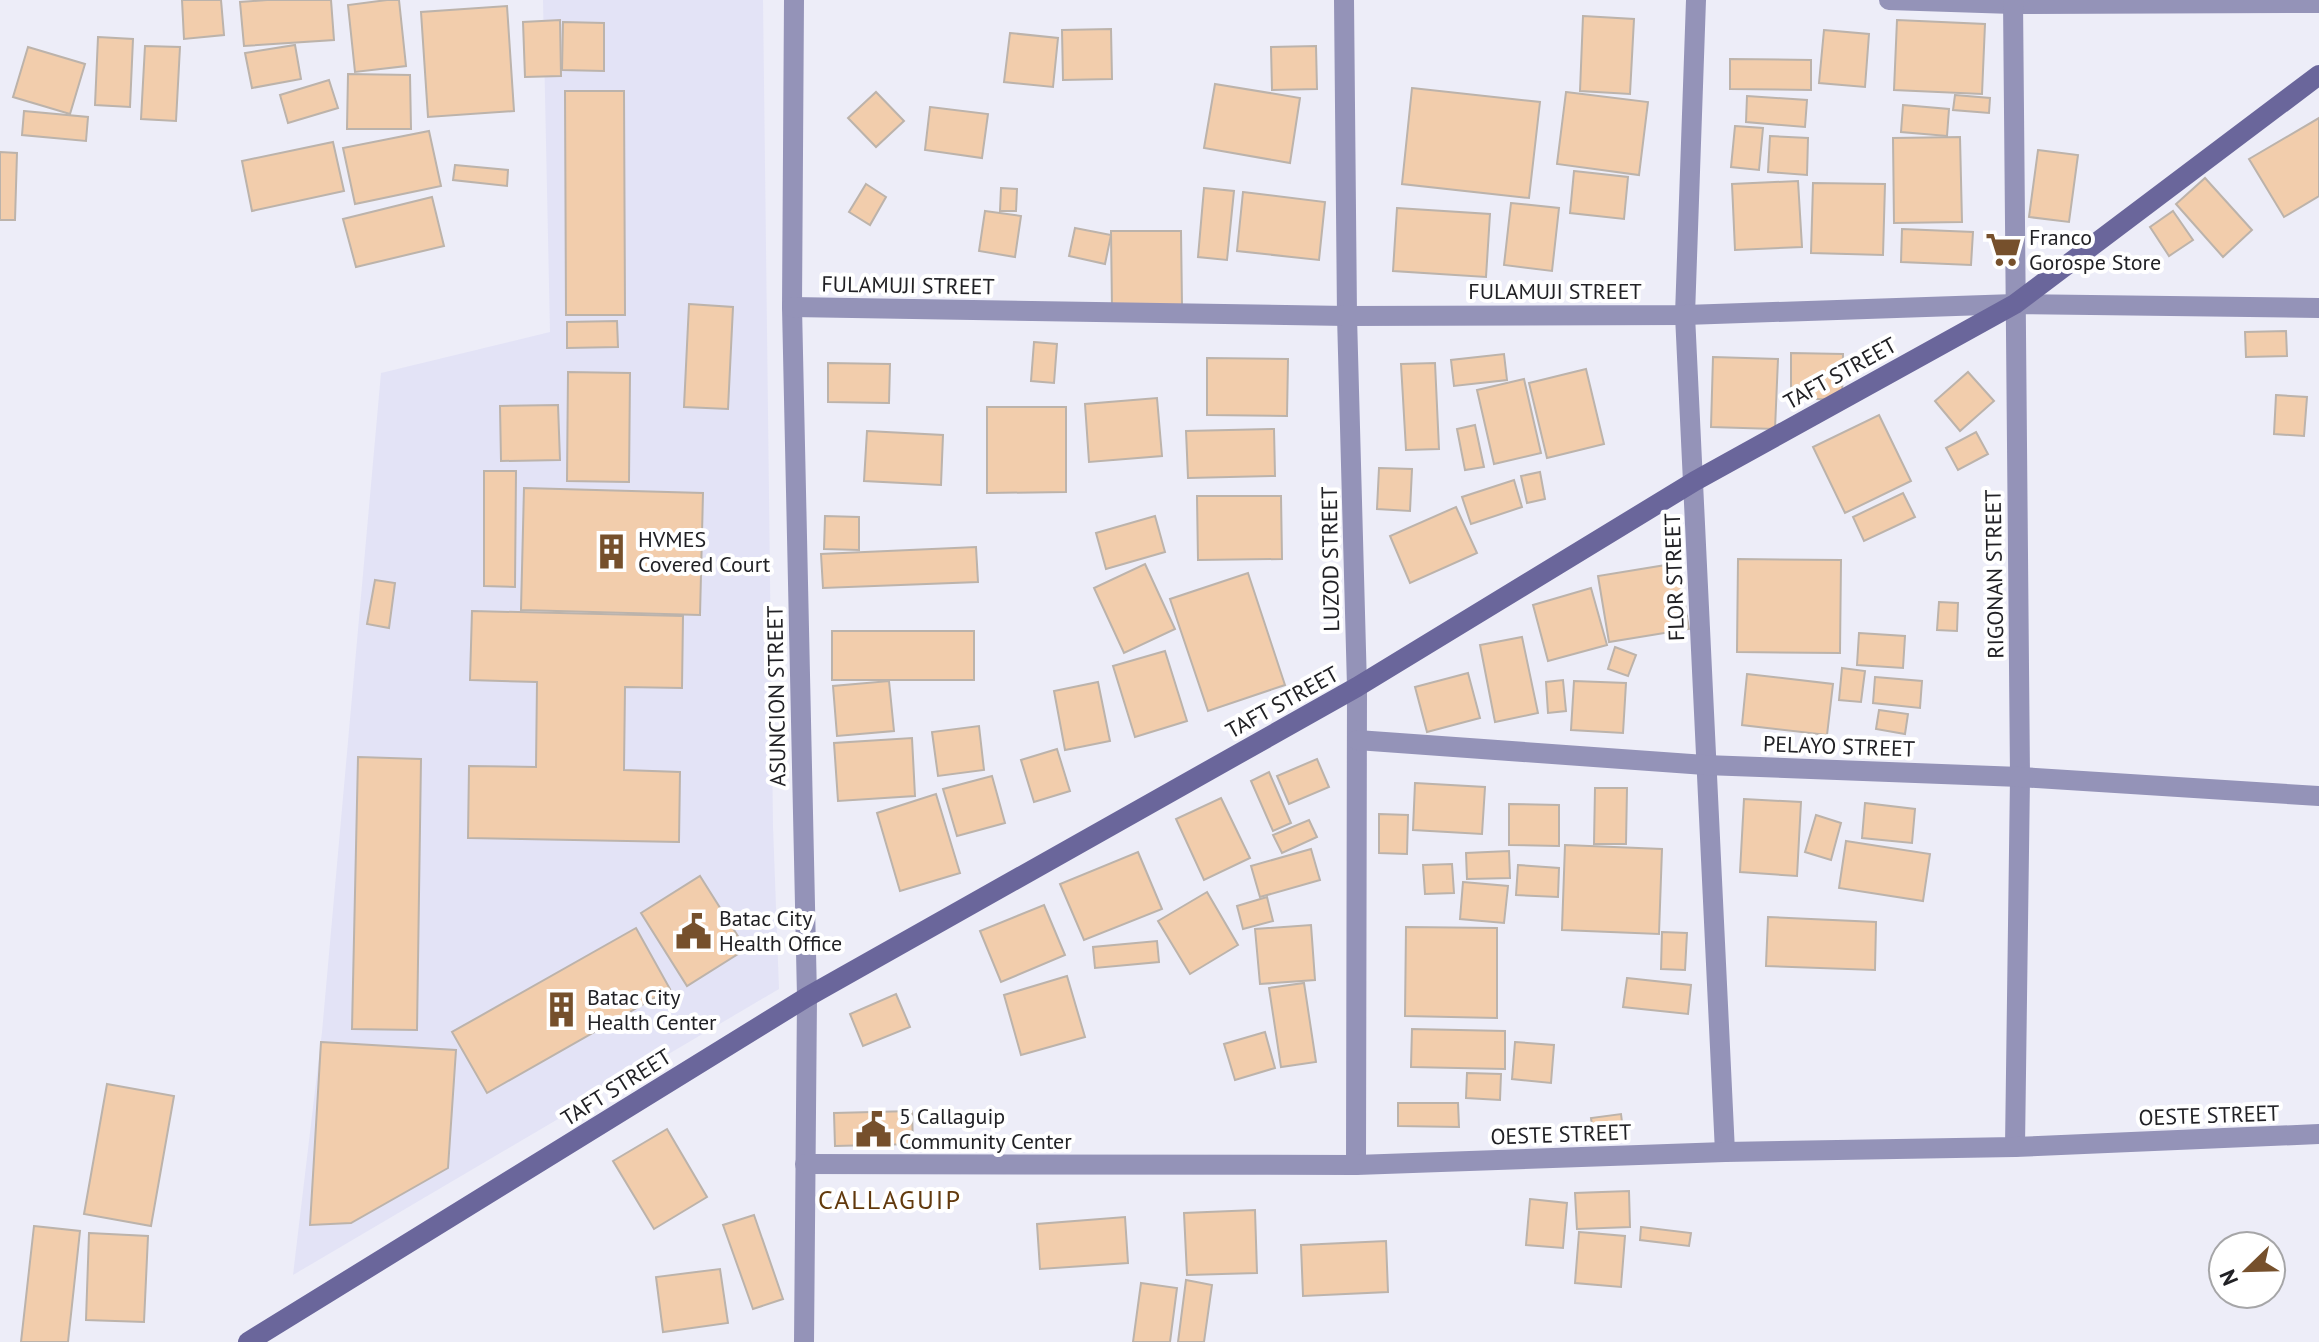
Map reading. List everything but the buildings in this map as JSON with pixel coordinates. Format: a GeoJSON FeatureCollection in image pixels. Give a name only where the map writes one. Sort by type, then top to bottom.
{"type":"FeatureCollection","features":[{"type":"Feature","properties":{"kind":"street","name":"ASUNCION STREET"},"geometry":{"type":"LineString","coordinates":[[794,0],[792,307],[807,997],[804,1342]]}},
{"type":"Feature","properties":{"kind":"street","name":"LUZOD STREET"},"geometry":{"type":"LineString","coordinates":[[1344,0],[1347,316],[1357,687],[1356,1165]]}},
{"type":"Feature","properties":{"kind":"street","name":"FLOR STREET"},"geometry":{"type":"LineString","coordinates":[[1696,0],[1685,315],[1725,1152]]}},
{"type":"Feature","properties":{"kind":"street"},"geometry":{"type":"LineString","coordinates":[[1889,0],[2319,3]]}},
{"type":"Feature","properties":{"kind":"street","name":"RIGONAN STREET"},"geometry":{"type":"LineString","coordinates":[[2013,2],[2020,777],[2015,1147]]}},
{"type":"Feature","properties":{"kind":"street","name":"TAFT STREET"},"geometry":{"type":"LineString","coordinates":[[248,1342],[807,997],[1357,687],[1695,481],[2015,304],[2319,75]]}},
{"type":"Feature","properties":{"kind":"street","name":"FULAMUJI STREET"},"geometry":{"type":"LineString","coordinates":[[792,307],[1347,316],[1685,315],[2015,304],[2319,308]]}},
{"type":"Feature","properties":{"kind":"street","name":"PELAYO STREET"},"geometry":{"type":"LineString","coordinates":[[1357,740],[1705,765],[2020,777],[2319,796]]}},
{"type":"Feature","properties":{"kind":"street","name":"OESTE STREET"},"geometry":{"type":"LineString","coordinates":[[805,1164],[1356,1165],[1725,1152],[2015,1147],[2319,1134]]}},
{"type":"Feature","properties":{"kind":"shaded area"},"geometry":{"type":"Polygon","coordinates":[[[543,0],[763,0],[773,826],[779,989],[293,1275],[322,1032],[381,373],[550,332],[543,0]]]}},
{"type":"Feature","properties":{"kind":"place","name":"Franco Gorospe Store"},"geometry":{"type":"Point","coordinates":[2003,250]}},
{"type":"Feature","properties":{"kind":"place","name":"HVMES Covered Court"},"geometry":{"type":"Point","coordinates":[612,552]}},
{"type":"Feature","properties":{"kind":"place","name":"Batac City Health Office"},"geometry":{"type":"Point","coordinates":[693,931]}},
{"type":"Feature","properties":{"kind":"place","name":"Batac City Health Center"},"geometry":{"type":"Point","coordinates":[561,1010]}},
{"type":"Feature","properties":{"kind":"place","name":"5 Callaguip Community Center"},"geometry":{"type":"Point","coordinates":[873,1129]}},
{"type":"Feature","properties":{"kind":"district","name":"CALLAGUIP"},"geometry":{"type":"Point","coordinates":[890,1200]}}]}
